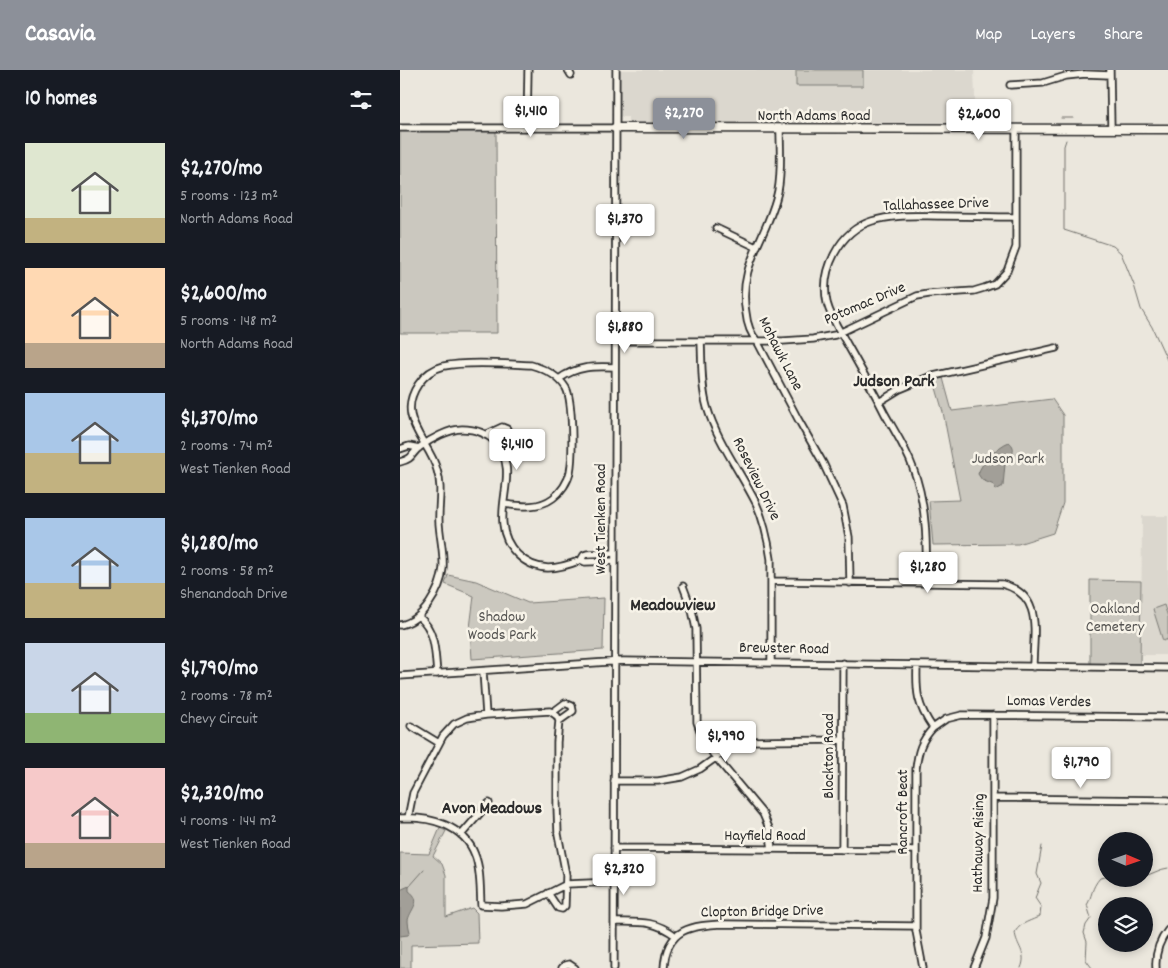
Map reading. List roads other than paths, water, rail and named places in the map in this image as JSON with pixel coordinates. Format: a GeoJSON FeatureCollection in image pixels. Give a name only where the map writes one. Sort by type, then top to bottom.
{"type":"FeatureCollection","features":[{"type":"Feature","properties":{"kind":"main road","name":"North Adams Road"},"geometry":{"type":"LineString","coordinates":[[615,128],[1168,130]]}},
{"type":"Feature","properties":{"kind":"street"},"geometry":{"type":"LineString","coordinates":[[527,128],[528,70]]}},
{"type":"Feature","properties":{"kind":"street","name":"West Tienken Road"},"geometry":{"type":"LineString","coordinates":[[614,968],[616,70]]}},
{"type":"Feature","properties":{"kind":"street"},"geometry":{"type":"LineString","coordinates":[[1010,85],[1043,84],[1066,76],[1110,73],[1111,129]]}},
{"type":"Feature","properties":{"kind":"street","name":"North Adams Road"},"geometry":{"type":"LineString","coordinates":[[400,128],[615,128]]}},
{"type":"Feature","properties":{"kind":"street","name":"Mohawk Lane"},"geometry":{"type":"LineString","coordinates":[[780,130],[778,191],[746,274],[744,295],[748,324],[752,335],[823,462],[843,506],[850,537],[850,582]]}},
{"type":"Feature","properties":{"kind":"street","name":"Potomac Drive"},"geometry":{"type":"LineString","coordinates":[[615,341],[802,340],[840,333],[917,296],[974,291],[995,284],[1007,271],[1016,248],[1016,130]]}},
{"type":"Feature","properties":{"kind":"street","name":"Tallahassee Drive"},"geometry":{"type":"LineString","coordinates":[[926,583],[927,530],[921,497],[908,454],[840,333],[827,304],[826,281],[828,270],[835,252],[851,233],[866,223],[893,216],[1015,217]]}},
{"type":"Feature","properties":{"kind":"street"},"geometry":{"type":"LineString","coordinates":[[716,228],[756,247]]}},
{"type":"Feature","properties":{"kind":"street","name":"Roseview Drive"},"geometry":{"type":"LineString","coordinates":[[701,342],[703,387],[707,408],[716,431],[755,501],[765,526],[771,559],[771,662]]}},
{"type":"Feature","properties":{"kind":"street"},"geometry":{"type":"LineString","coordinates":[[879,402],[929,377],[1056,348]]}},
{"type":"Feature","properties":{"kind":"street"},"geometry":{"type":"LineString","coordinates":[[400,625],[407,624],[419,617],[436,591],[441,579],[443,562],[439,522],[439,478],[437,468],[411,415],[412,400],[419,382],[436,369],[452,365],[531,365],[543,368],[559,378],[569,395],[571,403],[570,472],[566,484],[553,498],[535,506],[504,504]]}},
{"type":"Feature","properties":{"kind":"street"},"geometry":{"type":"LineString","coordinates":[[559,378],[581,368],[615,366]]}},
{"type":"Feature","properties":{"kind":"street"},"geometry":{"type":"LineString","coordinates":[[485,435],[502,427],[507,429],[508,434],[499,447]]}},
{"type":"Feature","properties":{"kind":"street"},"geometry":{"type":"LineString","coordinates":[[400,462],[410,459],[419,448],[426,444],[459,429],[471,429],[485,435],[499,447],[507,462],[503,522],[507,539],[512,549],[523,559],[540,567],[548,568],[581,560],[585,562],[614,561]]}},
{"type":"Feature","properties":{"kind":"street"},"geometry":{"type":"LineString","coordinates":[[400,449],[409,446],[419,448]]}},
{"type":"Feature","properties":{"kind":"street"},"geometry":{"type":"LineString","coordinates":[[581,560],[587,554],[614,553]]}},
{"type":"Feature","properties":{"kind":"street"},"geometry":{"type":"LineString","coordinates":[[771,581],[1002,584],[1019,590],[1031,606],[1033,615],[1033,667]]}},
{"type":"Feature","properties":{"kind":"street"},"geometry":{"type":"LineString","coordinates":[[682,586],[695,619],[697,722],[702,736],[716,757],[763,814],[769,828],[772,849]]}},
{"type":"Feature","properties":{"kind":"street"},"geometry":{"type":"LineString","coordinates":[[419,617],[428,628],[435,645],[437,674]]}},
{"type":"Feature","properties":{"kind":"street","name":"Brewster Road"},"geometry":{"type":"LineString","coordinates":[[400,676],[614,661],[1168,668]]}},
{"type":"Feature","properties":{"kind":"street","name":"Blockton Road"},"geometry":{"type":"LineString","coordinates":[[842,850],[843,663]]}},
{"type":"Feature","properties":{"kind":"street"},"geometry":{"type":"LineString","coordinates":[[917,665],[918,700],[924,716],[933,728]]}},
{"type":"Feature","properties":{"kind":"street"},"geometry":{"type":"LineString","coordinates":[[483,671],[486,715]]}},
{"type":"Feature","properties":{"kind":"street"},"geometry":{"type":"LineString","coordinates":[[553,712],[565,703],[572,706],[573,711],[559,721]]}},
{"type":"Feature","properties":{"kind":"street"},"geometry":{"type":"LineString","coordinates":[[408,818],[413,793],[443,736],[454,724],[472,716],[542,711],[553,712],[559,721],[557,742],[558,834],[565,865],[567,884],[566,906],[562,909],[558,908],[548,893]]}},
{"type":"Feature","properties":{"kind":"street","name":"Lomas Verdes"},"geometry":{"type":"LineString","coordinates":[[933,728],[940,722],[953,717],[993,715],[1168,716]]}},
{"type":"Feature","properties":{"kind":"street","name":"Hathaway Rising"},"geometry":{"type":"LineString","coordinates":[[974,968],[986,938],[993,898],[993,715]]}},
{"type":"Feature","properties":{"kind":"street"},"geometry":{"type":"LineString","coordinates":[[412,726],[439,743]]}},
{"type":"Feature","properties":{"kind":"street","name":"Rancroft Beat"},"geometry":{"type":"LineString","coordinates":[[923,968],[916,926],[918,755],[924,738],[933,728]]}},
{"type":"Feature","properties":{"kind":"street"},"geometry":{"type":"LineString","coordinates":[[614,781],[671,780],[700,770],[733,746],[748,741],[843,740]]}},
{"type":"Feature","properties":{"kind":"street"},"geometry":{"type":"LineString","coordinates":[[994,798],[1168,800]]}},
{"type":"Feature","properties":{"kind":"street"},"geometry":{"type":"LineString","coordinates":[[461,835],[489,803]]}},
{"type":"Feature","properties":{"kind":"street"},"geometry":{"type":"LineString","coordinates":[[400,818],[431,820],[444,824],[461,835],[472,849],[477,861],[480,905],[527,904],[567,884],[614,882]]}},
{"type":"Feature","properties":{"kind":"street","name":"Hayfield Road"},"geometry":{"type":"LineString","coordinates":[[614,848],[916,850]]}},
{"type":"Feature","properties":{"kind":"street"},"geometry":{"type":"LineString","coordinates":[[614,922],[654,924],[661,926],[676,936],[666,952],[664,968]]}},
{"type":"Feature","properties":{"kind":"street","name":"Clopton Bridge Drive"},"geometry":{"type":"LineString","coordinates":[[676,936],[690,927],[708,924],[916,926]]}},
{"type":"Feature","properties":{"kind":"street"},"geometry":{"type":"LineString","coordinates":[[1156,968],[1156,955],[1163,936],[1168,930]]}},
{"type":"Feature","properties":{"kind":"street"},"geometry":{"type":"LineString","coordinates":[[562,968],[569,964],[574,968]]}},
{"type":"Feature","properties":{"kind":"waterway"},"geometry":{"type":"LineString","coordinates":[[1061,118],[1073,118]]}},
{"type":"Feature","properties":{"kind":"waterway"},"geometry":{"type":"LineString","coordinates":[[1066,140],[1064,146],[1064,230],[1113,246],[1121,253],[1141,309],[1152,327],[1168,362]]}},
{"type":"Feature","properties":{"kind":"waterway"},"geometry":{"type":"LineString","coordinates":[[1021,968],[1023,958],[1015,932],[1023,924],[1040,916],[1041,907],[1035,898],[1041,883],[1037,874],[1042,846]]}},
{"type":"Feature","properties":{"kind":"waterway"},"geometry":{"type":"LineString","coordinates":[[1153,872],[1168,868]]}},
{"type":"Feature","properties":{"kind":"waterway"},"geometry":{"type":"LineString","coordinates":[[409,887],[424,870]]}},
{"type":"Feature","properties":{"kind":"waterway"},"geometry":{"type":"LineString","coordinates":[[1092,968],[1086,960],[1087,942],[1084,933],[1086,925],[1091,918],[1087,905],[1098,881]]}},
{"type":"Feature","properties":{"kind":"district","name":"Judson Park"},"geometry":{"type":"Point","coordinates":[894,382]}},
{"type":"Feature","properties":{"kind":"district","name":"Meadowview"},"geometry":{"type":"Point","coordinates":[673,606]}},
{"type":"Feature","properties":{"kind":"district","name":"Avon Meadows"},"geometry":{"type":"Point","coordinates":[492,809]}},
{"type":"Feature","properties":{"kind":"park label","name":"Oakland Cemetery"},"geometry":{"type":"Point","coordinates":[1115,618]}},
{"type":"Feature","properties":{"kind":"park label","name":"Shadow Woods Park"},"geometry":{"type":"Point","coordinates":[502,626]}}]}
